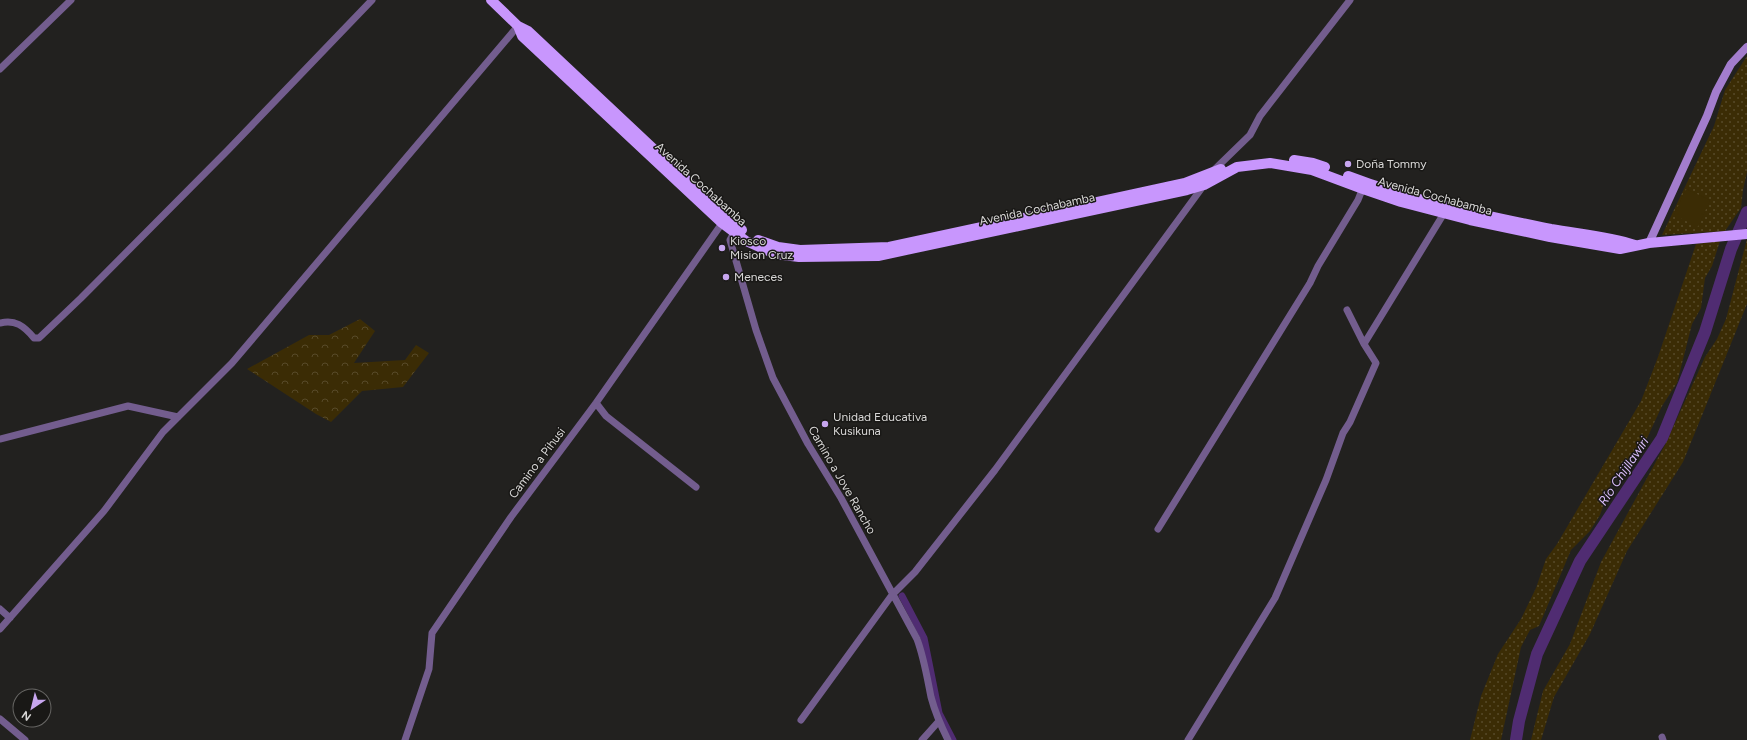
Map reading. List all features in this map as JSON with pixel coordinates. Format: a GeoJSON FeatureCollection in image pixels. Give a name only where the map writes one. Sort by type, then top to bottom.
{"type":"FeatureCollection","features":[{"type":"Feature","properties":{"kind":"main road","name":"Avenida Cochabamba"},"geometry":{"type":"LineString","coordinates":[[491,0],[518,26],[522,36],[569,75],[724,221],[763,249],[774,254],[799,257],[878,256],[1204,185],[1237,167],[1270,163],[1312,170],[1364,186],[1410,197],[1446,210],[1621,241],[1635,245],[1747,234]]}},
{"type":"Feature","properties":{"kind":"main road","name":"Avenida Cochabamba"},"geometry":{"type":"LineString","coordinates":[[735,230],[769,245],[800,250],[889,247],[1185,184],[1236,162],[1270,157],[1313,162],[1364,186]]}},
{"type":"Feature","properties":{"kind":"street"},"geometry":{"type":"LineString","coordinates":[[0,69],[71,0]]}},
{"type":"Feature","properties":{"kind":"street"},"geometry":{"type":"LineString","coordinates":[[0,323],[9,321],[20,324],[34,338],[39,338],[81,298],[228,150],[372,0]]}},
{"type":"Feature","properties":{"kind":"street"},"geometry":{"type":"LineString","coordinates":[[801,720],[892,595],[915,572],[995,470],[1204,185],[1210,174],[1250,135],[1260,116],[1350,0]]}},
{"type":"Feature","properties":{"kind":"street"},"geometry":{"type":"LineString","coordinates":[[0,629],[104,511],[163,432],[201,396],[232,363],[518,26]]}},
{"type":"Feature","properties":{"kind":"street"},"geometry":{"type":"LineString","coordinates":[[1649,243],[1707,116],[1716,92],[1731,64],[1747,46]]}},
{"type":"Feature","properties":{"kind":"street"},"geometry":{"type":"LineString","coordinates":[[1158,529],[1310,283],[1318,266],[1358,200],[1364,186]]}},
{"type":"Feature","properties":{"kind":"street"},"geometry":{"type":"LineString","coordinates":[[1364,344],[1446,210]]}},
{"type":"Feature","properties":{"kind":"street","name":"Camino a Pihusi"},"geometry":{"type":"LineString","coordinates":[[405,740],[429,669],[432,633],[511,517],[596,404],[724,221]]}},
{"type":"Feature","properties":{"kind":"street","name":"Camino a Jove Rancho"},"geometry":{"type":"LineString","coordinates":[[735,230],[730,240],[756,330],[773,378],[808,444],[841,498],[892,595],[918,639],[931,698],[939,721],[948,740]]}},
{"type":"Feature","properties":{"kind":"street"},"geometry":{"type":"LineString","coordinates":[[1188,740],[1278,591],[1326,480],[1343,433],[1350,422],[1376,363],[1364,344],[1347,310]]}},
{"type":"Feature","properties":{"kind":"street"},"geometry":{"type":"LineString","coordinates":[[596,404],[606,416],[696,487]]}},
{"type":"Feature","properties":{"kind":"street"},"geometry":{"type":"LineString","coordinates":[[0,439],[128,406],[178,417]]}},
{"type":"Feature","properties":{"kind":"street"},"geometry":{"type":"LineString","coordinates":[[0,609],[10,618]]}},
{"type":"Feature","properties":{"kind":"street"},"geometry":{"type":"LineString","coordinates":[[0,719],[25,740]]}},
{"type":"Feature","properties":{"kind":"street"},"geometry":{"type":"LineString","coordinates":[[922,740],[939,721]]}},
{"type":"Feature","properties":{"kind":"green space"},"geometry":{"type":"Polygon","coordinates":[[[1747,56],[1747,172],[1741,208],[1725,231],[1662,235],[1714,126],[1725,90],[1747,56]]]}},
{"type":"Feature","properties":{"kind":"green space"},"geometry":{"type":"Polygon","coordinates":[[[1686,189],[1710,200],[1698,227],[1674,215],[1686,189]]]}},
{"type":"Feature","properties":{"kind":"green space"},"geometry":{"type":"Polygon","coordinates":[[[1747,239],[1747,304],[1683,462],[1627,551],[1590,634],[1554,697],[1541,740],[1531,740],[1543,691],[1570,644],[1601,562],[1665,445],[1705,357],[1717,339],[1726,319],[1747,239]]]}},
{"type":"Feature","properties":{"kind":"green space"},"geometry":{"type":"Polygon","coordinates":[[[1720,241],[1712,266],[1705,278],[1701,308],[1692,324],[1677,383],[1662,406],[1642,449],[1623,463],[1611,483],[1600,515],[1590,531],[1571,550],[1539,626],[1530,630],[1521,647],[1501,740],[1470,740],[1481,696],[1498,654],[1521,619],[1536,588],[1546,559],[1557,544],[1641,401],[1658,357],[1696,244],[1720,241]]]}},
{"type":"Feature","properties":{"kind":"green space"},"geometry":{"type":"Polygon","coordinates":[[[360,319],[375,331],[354,363],[405,360],[416,345],[429,353],[403,387],[362,391],[331,422],[316,414],[247,369],[309,335],[329,335],[360,319]]]}},
{"type":"Feature","properties":{"kind":"waterway","name":"Río Chijllawiri"},"geometry":{"type":"LineString","coordinates":[[1516,740],[1519,721],[1537,654],[1580,561],[1662,438],[1705,332],[1731,249],[1747,212]]}},
{"type":"Feature","properties":{"kind":"waterway"},"geometry":{"type":"LineString","coordinates":[[902,596],[924,638],[939,713],[953,740]]}},
{"type":"Feature","properties":{"kind":"place","name":"Doña Tommy"},"geometry":{"type":"Point","coordinates":[1348,164]}},
{"type":"Feature","properties":{"kind":"place","name":"Kiosco Mision Cruz"},"geometry":{"type":"Point","coordinates":[722,248]}},
{"type":"Feature","properties":{"kind":"place","name":"Meneces"},"geometry":{"type":"Point","coordinates":[726,277]}},
{"type":"Feature","properties":{"kind":"place","name":"Unidad Educativa Kusikuna"},"geometry":{"type":"Point","coordinates":[825,424]}}]}
